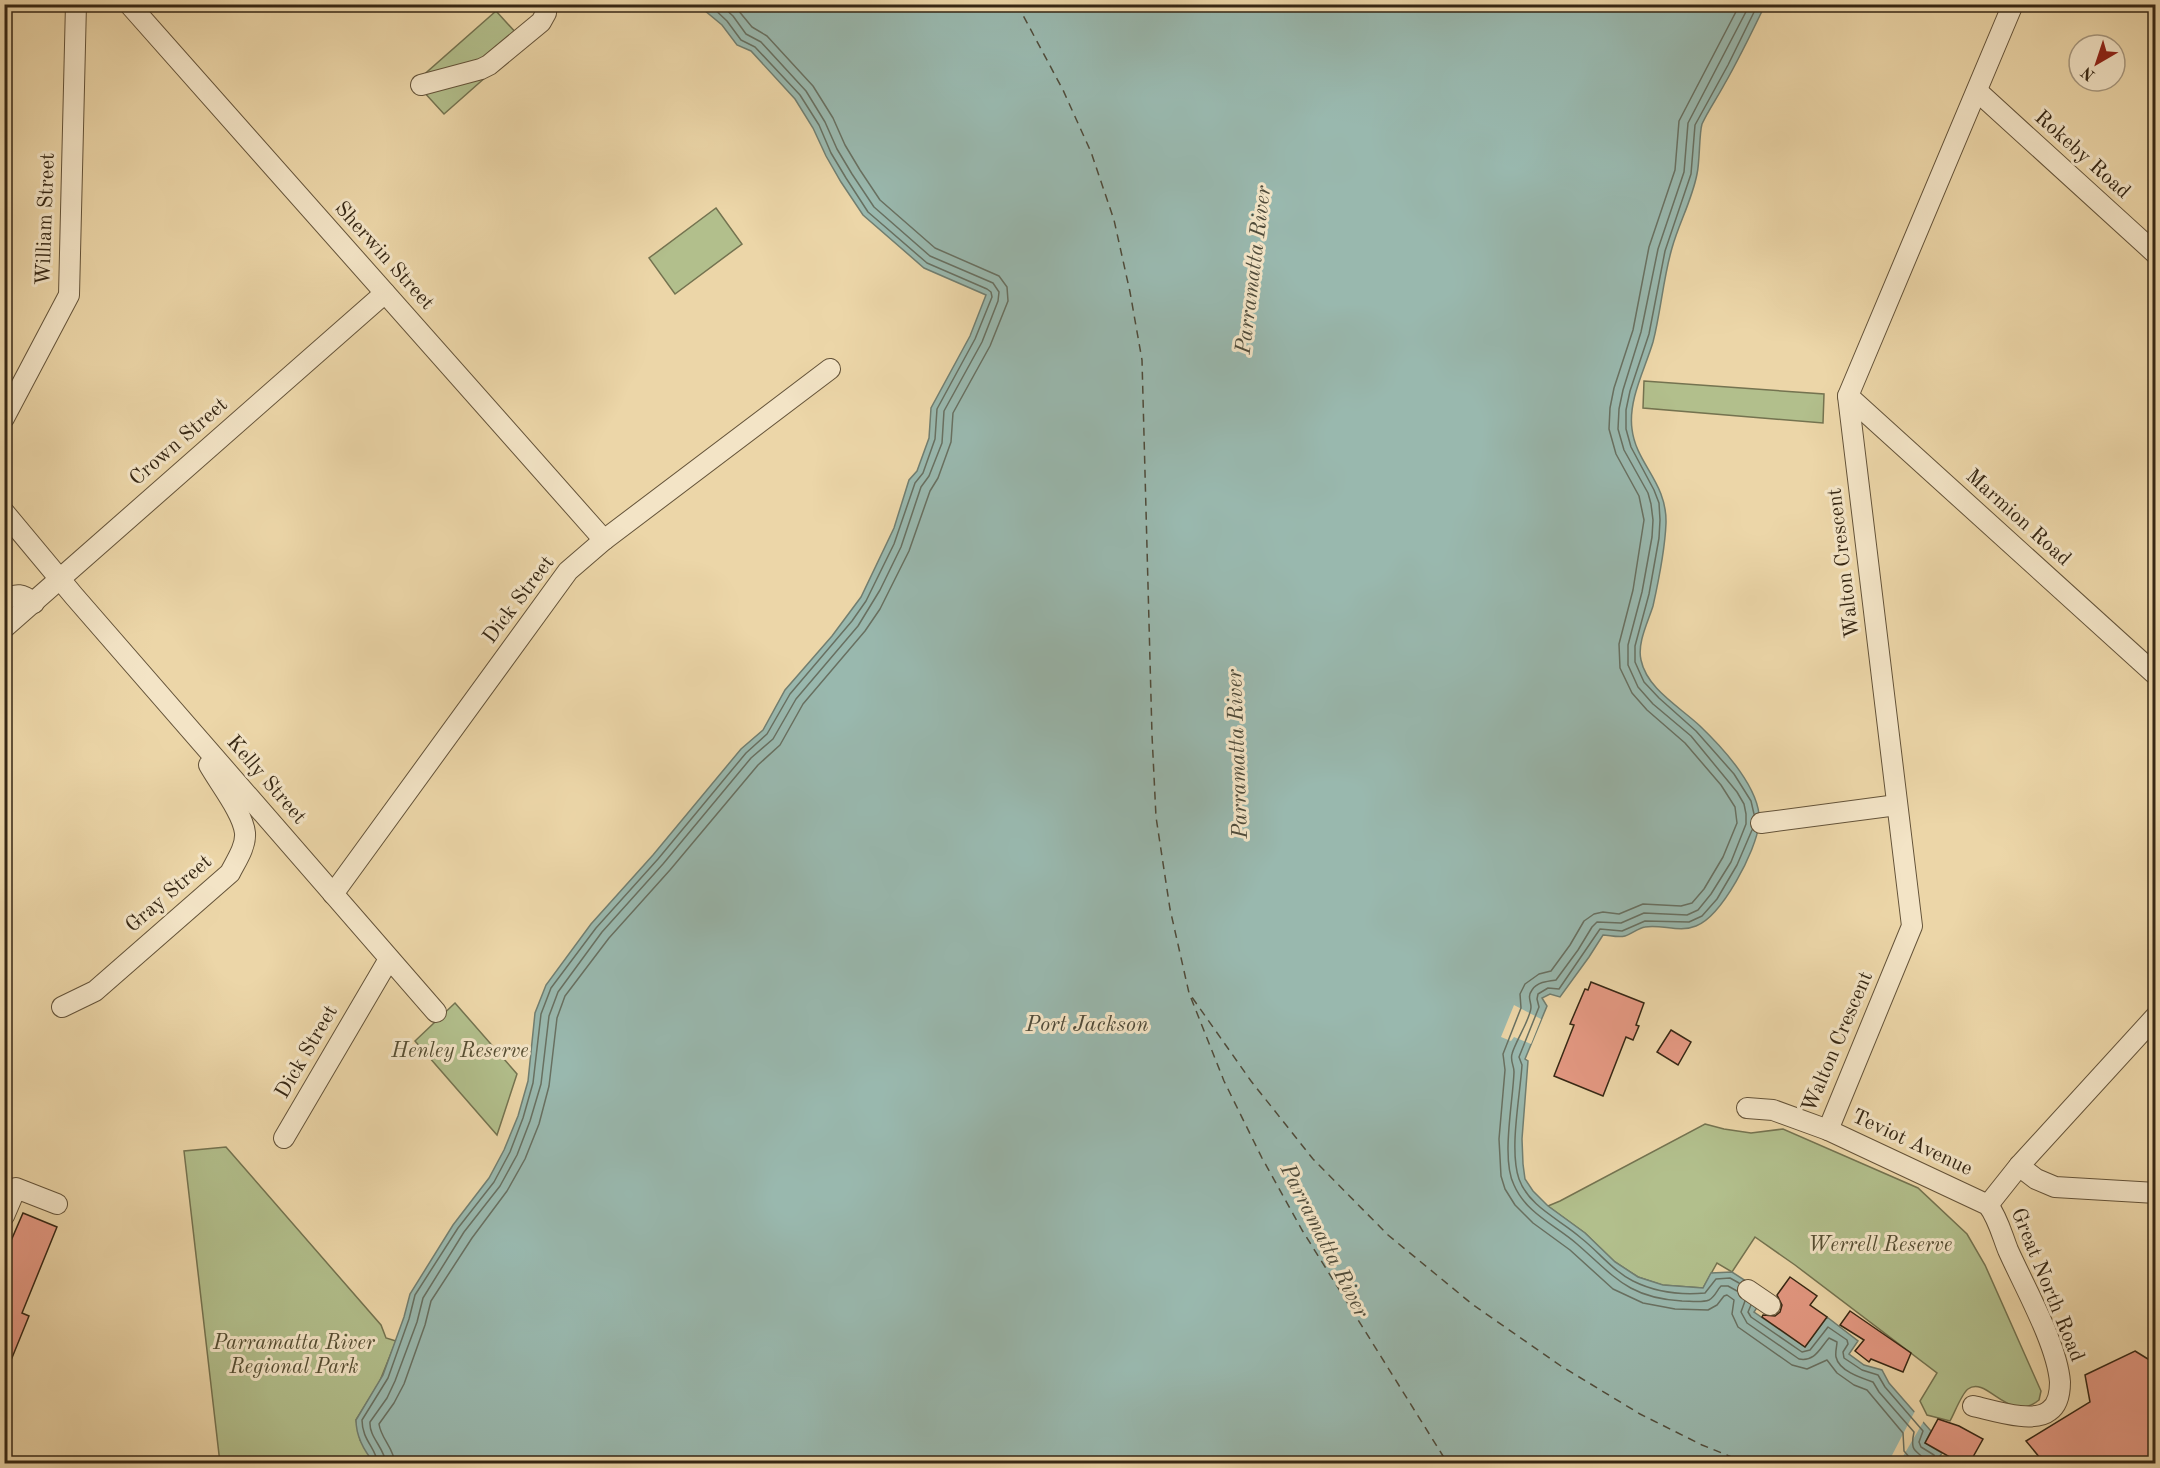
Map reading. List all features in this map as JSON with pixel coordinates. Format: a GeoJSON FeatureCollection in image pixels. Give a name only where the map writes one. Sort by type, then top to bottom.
{"type":"FeatureCollection","features":[{"type":"Feature","properties":{"kind":"street","name":"William Street"},"geometry":{"type":"LineString","coordinates":[[4,418],[69,295],[76,4]]}},
{"type":"Feature","properties":{"kind":"street","name":"Sherwin Street"},"geometry":{"type":"LineString","coordinates":[[129,4],[604,540]]}},
{"type":"Feature","properties":{"kind":"street"},"geometry":{"type":"LineString","coordinates":[[421,85],[489,65],[541,22],[546,13],[543,4]]}},
{"type":"Feature","properties":{"kind":"street","name":"Walton Crescent"},"geometry":{"type":"LineString","coordinates":[[1828,1130],[1912,926],[1848,396],[2013,4]]}},
{"type":"Feature","properties":{"kind":"street","name":"Rokeby Road"},"geometry":{"type":"LineString","coordinates":[[1977,91],[2156,254]]}},
{"type":"Feature","properties":{"kind":"street","name":"Crown Street"},"geometry":{"type":"LineString","coordinates":[[4,628],[385,293]]}},
{"type":"Feature","properties":{"kind":"street","name":"Dick Street"},"geometry":{"type":"LineString","coordinates":[[333,894],[568,571],[604,540],[830,369]]}},
{"type":"Feature","properties":{"kind":"street","name":"Marmion Road"},"geometry":{"type":"LineString","coordinates":[[1848,396],[2156,675]]}},
{"type":"Feature","properties":{"kind":"street"},"geometry":{"type":"LineString","coordinates":[[4,512],[59,579]]}},
{"type":"Feature","properties":{"kind":"street","name":"Kelly Street"},"geometry":{"type":"LineString","coordinates":[[59,579],[436,1012]]}},
{"type":"Feature","properties":{"kind":"street"},"geometry":{"type":"LineString","coordinates":[[4,601],[16,594],[23,595],[34,603]]}},
{"type":"Feature","properties":{"kind":"street","name":"Gray Street"},"geometry":{"type":"LineString","coordinates":[[62,1007],[95,991],[230,873],[241,852],[245,833],[234,805],[185,724]]}},
{"type":"Feature","properties":{"kind":"street"},"geometry":{"type":"LineString","coordinates":[[1761,823],[1897,805]]}},
{"type":"Feature","properties":{"kind":"street","name":"Dick Street"},"geometry":{"type":"LineString","coordinates":[[284,1138],[389,958]]}},
{"type":"Feature","properties":{"kind":"street","name":"Great North Road"},"geometry":{"type":"LineString","coordinates":[[1974,1406],[2023,1416],[2042,1415],[2054,1406],[2059,1395],[2060,1384],[2054,1353],[2004,1240],[1995,1214],[1988,1204],[2019,1166],[2151,1029]]}},
{"type":"Feature","properties":{"kind":"street","name":"Teviot Avenue"},"geometry":{"type":"LineString","coordinates":[[1747,1108],[1773,1110],[1828,1130],[1988,1204]]}},
{"type":"Feature","properties":{"kind":"street"},"geometry":{"type":"LineString","coordinates":[[2019,1166],[2036,1179],[2055,1187],[2156,1193]]}},
{"type":"Feature","properties":{"kind":"street"},"geometry":{"type":"LineString","coordinates":[[4,1216],[16,1188],[57,1204]]}},
{"type":"Feature","properties":{"kind":"street"},"geometry":{"type":"LineString","coordinates":[[1748,1290],[1770,1305]]}},
{"type":"Feature","properties":{"kind":"green space"},"geometry":{"type":"Polygon","coordinates":[[[496,11],[518,35],[480,66],[419,79],[496,11]]]}},
{"type":"Feature","properties":{"kind":"green space"},"geometry":{"type":"Polygon","coordinates":[[[487,76],[444,114],[422,90],[487,76]]]}},
{"type":"Feature","properties":{"kind":"green space"},"geometry":{"type":"Polygon","coordinates":[[[716,208],[742,244],[675,294],[649,258],[716,208]]]}},
{"type":"Feature","properties":{"kind":"green space"},"geometry":{"type":"Polygon","coordinates":[[[1644,381],[1824,394],[1823,423],[1643,408],[1644,381]]]}},
{"type":"Feature","properties":{"kind":"green space","name":"Henley Reserve"},"geometry":{"type":"Polygon","coordinates":[[[455,1003],[517,1074],[497,1135],[415,1041],[455,1003]]]}},
{"type":"Feature","properties":{"kind":"green space","name":"Werrell Reserve"},"geometry":{"type":"Polygon","coordinates":[[[1705,1124],[1751,1133],[1783,1129],[1918,1188],[1967,1234],[1985,1265],[2041,1391],[2039,1400],[2028,1406],[2018,1407],[1975,1386],[1966,1391],[1950,1421],[1927,1415],[1920,1401],[1937,1373],[1755,1237],[1732,1272],[1717,1263],[1703,1288],[1662,1285],[1638,1277],[1615,1262],[1585,1233],[1548,1206],[1705,1124]]]}},
{"type":"Feature","properties":{"kind":"green space","name":"Parramatta River Regional Park"},"geometry":{"type":"Polygon","coordinates":[[[226,1147],[381,1325],[386,1338],[396,1341],[379,1383],[356,1420],[360,1440],[375,1463],[220,1463],[184,1151],[226,1147]]]}},
{"type":"Feature","properties":{"kind":"water","name":"Port Jackson"},"geometry":{"type":"Polygon","coordinates":[[[698,5],[1765,5],[1702,124],[1695,184],[1672,248],[1653,342],[1638,385],[1631,418],[1639,453],[1662,496],[1666,523],[1663,554],[1653,606],[1640,653],[1644,670],[1657,689],[1700,726],[1740,771],[1755,798],[1759,811],[1759,824],[1745,866],[1727,896],[1706,920],[1690,928],[1651,926],[1622,937],[1603,935],[1560,997],[1550,994],[1542,998],[1547,1006],[1525,1059],[1528,1061],[1522,1139],[1523,1164],[1525,1179],[1548,1206],[1585,1233],[1615,1262],[1638,1277],[1663,1285],[1703,1288],[1711,1273],[1732,1272],[1766,1294],[1754,1312],[1805,1347],[1827,1317],[1858,1341],[1849,1354],[1864,1365],[1882,1370],[1889,1383],[1931,1431],[1925,1443],[1942,1453],[1940,1456],[1954,1463],[375,1464],[361,1444],[356,1420],[383,1375],[410,1294],[453,1225],[489,1178],[504,1150],[518,1116],[528,1081],[535,1013],[546,985],[591,924],[653,855],[741,749],[763,730],[785,690],[832,636],[861,597],[894,528],[909,480],[917,471],[929,438],[931,408],[970,336],[986,295],[924,268],[863,215],[841,182],[795,99],[751,51],[737,45],[722,25],[698,5]]]}},
{"type":"Feature","properties":{"kind":"pier"},"geometry":{"type":"Polygon","coordinates":[[[1514,1005],[1541,1019],[1531,1044],[1514,1037],[1511,1041],[1501,1037],[1514,1005]]]}},
{"type":"Feature","properties":{"kind":"pier"},"geometry":{"type":"Polygon","coordinates":[[[1916,1409],[1925,1419],[1899,1463],[1888,1463],[1916,1409]]]}},
{"type":"Feature","properties":{"kind":"building"},"geometry":{"type":"Polygon","coordinates":[[[1591,982],[1644,1003],[1633,1040],[1626,1037],[1603,1096],[1554,1076],[1574,1025],[1570,1024],[1585,989],[1588,990],[1591,982]]]}},
{"type":"Feature","properties":{"kind":"building"},"geometry":{"type":"Polygon","coordinates":[[[1671,1030],[1691,1042],[1678,1065],[1657,1052],[1671,1030]]]}},
{"type":"Feature","properties":{"kind":"building"},"geometry":{"type":"Polygon","coordinates":[[[23,1213],[57,1227],[22,1313],[29,1316],[5,1375],[4,1257],[23,1213]]]}},
{"type":"Feature","properties":{"kind":"building"},"geometry":{"type":"Polygon","coordinates":[[[1790,1277],[1817,1296],[1810,1305],[1827,1317],[1805,1347],[1762,1317],[1763,1315],[1775,1316],[1780,1312],[1782,1305],[1777,1295],[1790,1277]]]}},
{"type":"Feature","properties":{"kind":"building"},"geometry":{"type":"Polygon","coordinates":[[[1850,1311],[1911,1353],[1903,1372],[1871,1359],[1869,1362],[1855,1351],[1864,1340],[1840,1325],[1850,1311]]]}},
{"type":"Feature","properties":{"kind":"building"},"geometry":{"type":"Polygon","coordinates":[[[2135,1351],[2156,1364],[2156,1464],[2045,1464],[2026,1441],[2090,1402],[2085,1375],[2135,1351]]]}},
{"type":"Feature","properties":{"kind":"building"},"geometry":{"type":"Polygon","coordinates":[[[1938,1419],[1959,1426],[1983,1439],[1969,1464],[1962,1464],[1925,1443],[1938,1419]]]}},
{"type":"Feature","properties":{"kind":"ferry route"},"geometry":{"type":"LineString","coordinates":[[1017,4],[1063,90],[1091,152],[1114,220],[1142,360],[1156,817],[1170,909],[1189,993],[1251,1081],[1313,1159],[1388,1235],[1472,1304],[1561,1366],[1640,1414],[1702,1445],[1749,1464]]}},
{"type":"Feature","properties":{"kind":"ferry route"},"geometry":{"type":"LineString","coordinates":[[1191,998],[1224,1081],[1262,1158],[1302,1230],[1448,1464]]}},
{"type":"Feature","properties":{"kind":"water label","name":"Parramatta River"},"geometry":{"type":"Point","coordinates":[1254,270]}},
{"type":"Feature","properties":{"kind":"water label","name":"Parramatta River"},"geometry":{"type":"Point","coordinates":[1238,754]}},
{"type":"Feature","properties":{"kind":"water label","name":"Parramatta River"},"geometry":{"type":"Point","coordinates":[1324,1241]}}]}
